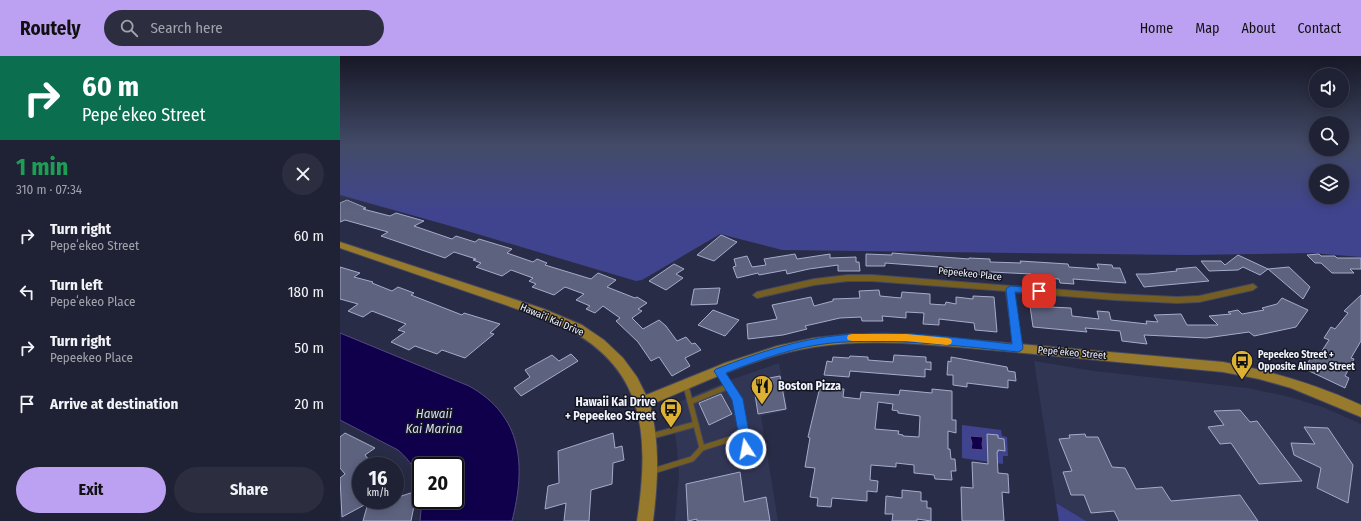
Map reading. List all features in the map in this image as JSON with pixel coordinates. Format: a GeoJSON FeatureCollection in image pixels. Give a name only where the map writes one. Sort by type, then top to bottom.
{"type":"FeatureCollection","features":[{"type":"Feature","properties":{"kind":"street","name":"Hawai’i Kai Drive"},"geometry":{"type":"LineString","coordinates":[[340,245],[467,287],[547,316],[574,327],[600,343],[621,364],[635,385],[642,402],[651,436],[651,472],[645,521]]}},
{"type":"Feature","properties":{"kind":"street","name":"Pepeekeo Place"},"geometry":{"type":"LineString","coordinates":[[757,294],[814,282],[848,278],[919,280],[1010,289],[1177,300],[1199,299],[1253,288]]}},
{"type":"Feature","properties":{"kind":"street"},"geometry":{"type":"LineString","coordinates":[[1010,289],[1018,348]]}},
{"type":"Feature","properties":{"kind":"street","name":"Pepeʻekeo Street"},"geometry":{"type":"LineString","coordinates":[[642,402],[760,356],[816,342],[843,338],[906,338],[1223,367],[1279,378],[1326,394],[1361,411]]}},
{"type":"Feature","properties":{"kind":"lane"},"geometry":{"type":"LineString","coordinates":[[720,371],[737,399],[746,449]]}},
{"type":"Feature","properties":{"kind":"lane"},"geometry":{"type":"LineString","coordinates":[[686,385],[702,448]]}},
{"type":"Feature","properties":{"kind":"lane"},"geometry":{"type":"LineString","coordinates":[[690,402],[729,386]]}},
{"type":"Feature","properties":{"kind":"lane"},"geometry":{"type":"LineString","coordinates":[[651,436],[696,424]]}},
{"type":"Feature","properties":{"kind":"lane"},"geometry":{"type":"LineString","coordinates":[[651,472],[692,459],[702,448],[743,435]]}},
{"type":"Feature","properties":{"kind":"shaded area"},"geometry":{"type":"Polygon","coordinates":[[[340,169],[1309,169],[1309,204],[1349,204],[1349,169],[1361,169],[1361,257],[1312,253],[1187,255],[782,250],[720,234],[642,280],[636,281],[340,195],[340,169]]]}},
{"type":"Feature","properties":{"kind":"shaded area"},"geometry":{"type":"Polygon","coordinates":[[[1034,361],[1094,371],[1247,388],[1290,397],[1325,408],[1361,424],[1361,521],[1086,521],[1056,503],[1034,361]]]}},
{"type":"Feature","properties":{"kind":"shaded area"},"geometry":{"type":"Polygon","coordinates":[[[779,363],[788,410],[761,416],[778,521],[675,521],[679,475],[677,448],[671,409],[678,402],[733,379],[779,363]]]}},
{"type":"Feature","properties":{"kind":"shaded area"},"geometry":{"type":"Polygon","coordinates":[[[962,425],[1001,430],[1002,436],[1007,437],[1008,456],[1003,456],[1003,464],[962,458],[962,425]]]}},
{"type":"Feature","properties":{"kind":"shaded area"},"geometry":{"type":"Polygon","coordinates":[[[1056,503],[1086,521],[1059,521],[1056,503]]]}},
{"type":"Feature","properties":{"kind":"water","name":"Hawaii Kai Marina"},"geometry":{"type":"Polygon","coordinates":[[[340,333],[469,386],[487,398],[500,412],[510,427],[516,444],[519,462],[519,481],[512,521],[420,521],[421,509],[464,509],[464,457],[412,457],[412,466],[407,458],[398,450],[340,420],[340,333]]]}},
{"type":"Feature","properties":{"kind":"water"},"geometry":{"type":"Polygon","coordinates":[[[970,436],[983,437],[983,450],[971,449],[972,443],[970,436]]]}},
{"type":"Feature","properties":{"kind":"building"},"geometry":{"type":"Polygon","coordinates":[[[347,200],[366,208],[363,209],[390,216],[396,213],[424,221],[414,226],[452,239],[456,236],[475,242],[479,239],[512,249],[507,253],[533,262],[537,259],[547,263],[545,265],[591,279],[598,273],[616,280],[607,287],[635,298],[637,297],[647,303],[638,309],[642,311],[632,318],[643,329],[659,320],[666,326],[677,341],[686,337],[692,344],[695,343],[701,350],[685,358],[690,366],[672,376],[659,357],[651,361],[638,342],[616,321],[620,318],[603,306],[595,313],[586,309],[590,306],[576,300],[584,294],[565,287],[554,295],[532,287],[536,284],[529,281],[533,278],[511,270],[502,276],[476,267],[481,263],[473,260],[476,259],[454,252],[445,258],[381,236],[388,232],[345,220],[340,222],[340,203],[347,200]]]}},
{"type":"Feature","properties":{"kind":"building"},"geometry":{"type":"Polygon","coordinates":[[[721,235],[737,242],[714,261],[697,255],[721,235]]]}},
{"type":"Feature","properties":{"kind":"building"},"geometry":{"type":"Polygon","coordinates":[[[892,253],[969,259],[990,259],[990,262],[1021,263],[1020,261],[1068,264],[1069,267],[1099,269],[1097,264],[1112,265],[1113,268],[1120,268],[1126,283],[1073,279],[1074,284],[1060,283],[1059,279],[1031,277],[1031,274],[991,272],[991,275],[970,274],[970,272],[952,271],[952,268],[885,263],[885,266],[866,266],[866,254],[892,255],[892,253]]]}},
{"type":"Feature","properties":{"kind":"building"},"geometry":{"type":"Polygon","coordinates":[[[795,254],[797,259],[830,254],[830,258],[856,257],[856,262],[859,262],[860,271],[838,271],[838,265],[787,274],[786,270],[759,275],[758,273],[737,278],[733,267],[736,266],[734,259],[747,256],[752,267],[766,265],[764,259],[795,254]]]}},
{"type":"Feature","properties":{"kind":"building"},"geometry":{"type":"Polygon","coordinates":[[[1319,254],[1321,256],[1335,256],[1337,258],[1361,258],[1361,269],[1350,269],[1354,273],[1332,273],[1321,263],[1315,263],[1307,255],[1319,254]]]}},
{"type":"Feature","properties":{"kind":"building"},"geometry":{"type":"Polygon","coordinates":[[[1238,255],[1268,269],[1260,275],[1243,267],[1238,270],[1209,271],[1201,261],[1221,261],[1225,265],[1238,255]]]}},
{"type":"Feature","properties":{"kind":"building"},"geometry":{"type":"Polygon","coordinates":[[[674,264],[684,269],[676,274],[683,278],[666,290],[649,281],[674,264]]]}},
{"type":"Feature","properties":{"kind":"building"},"geometry":{"type":"Polygon","coordinates":[[[340,267],[360,273],[354,277],[373,282],[372,283],[392,291],[398,287],[414,293],[411,295],[462,315],[464,313],[500,324],[490,333],[494,334],[465,358],[442,350],[437,354],[415,346],[409,350],[391,342],[405,332],[398,330],[406,324],[372,311],[363,317],[348,311],[358,304],[340,299],[340,267]]]}},
{"type":"Feature","properties":{"kind":"building"},"geometry":{"type":"Polygon","coordinates":[[[1196,267],[1209,281],[1144,287],[1136,274],[1177,271],[1176,269],[1196,267]]]}},
{"type":"Feature","properties":{"kind":"building"},"geometry":{"type":"Polygon","coordinates":[[[1289,267],[1310,287],[1303,299],[1268,269],[1289,267]]]}},
{"type":"Feature","properties":{"kind":"building"},"geometry":{"type":"Polygon","coordinates":[[[720,288],[717,304],[691,305],[694,289],[720,288]]]}},
{"type":"Feature","properties":{"kind":"building"},"geometry":{"type":"Polygon","coordinates":[[[879,290],[880,296],[901,298],[902,292],[930,294],[930,304],[945,305],[946,302],[956,304],[956,297],[973,299],[973,296],[994,297],[997,332],[975,330],[974,323],[939,319],[939,325],[923,324],[924,313],[906,312],[906,318],[882,316],[883,321],[862,321],[861,317],[840,318],[805,326],[807,329],[783,335],[748,339],[747,324],[777,319],[772,305],[811,297],[814,306],[833,301],[833,299],[860,298],[859,291],[879,290]]]}},
{"type":"Feature","properties":{"kind":"building"},"geometry":{"type":"Polygon","coordinates":[[[1361,295],[1361,341],[1351,358],[1354,359],[1345,376],[1349,378],[1345,388],[1305,369],[1311,357],[1316,360],[1329,340],[1324,338],[1331,327],[1335,329],[1348,313],[1344,311],[1361,295]]]}},
{"type":"Feature","properties":{"kind":"building"},"geometry":{"type":"Polygon","coordinates":[[[1282,298],[1308,310],[1296,327],[1254,336],[1249,332],[1206,338],[1144,335],[1147,344],[1122,341],[1120,331],[1085,328],[1087,332],[1033,327],[1030,306],[1071,308],[1072,316],[1099,319],[1097,311],[1109,312],[1111,320],[1147,324],[1146,321],[1158,322],[1154,315],[1181,314],[1187,325],[1218,325],[1209,316],[1231,314],[1228,312],[1238,310],[1242,314],[1264,310],[1262,308],[1277,304],[1282,298]]]}},
{"type":"Feature","properties":{"kind":"building"},"geometry":{"type":"Polygon","coordinates":[[[713,310],[739,320],[725,336],[698,325],[713,310]]]}},
{"type":"Feature","properties":{"kind":"building"},"geometry":{"type":"Polygon","coordinates":[[[571,354],[578,361],[521,396],[514,388],[530,377],[525,370],[552,355],[559,361],[571,354]]]}},
{"type":"Feature","properties":{"kind":"building"},"geometry":{"type":"Polygon","coordinates":[[[894,355],[926,357],[926,362],[931,362],[931,370],[925,369],[925,377],[850,371],[849,377],[824,375],[827,361],[832,362],[833,357],[868,357],[868,360],[893,362],[894,355]]]}},
{"type":"Feature","properties":{"kind":"building"},"geometry":{"type":"Polygon","coordinates":[[[951,357],[1007,367],[1008,371],[1015,372],[1016,381],[1008,380],[1008,388],[967,383],[967,387],[953,385],[953,375],[947,375],[948,361],[951,362],[951,357]]]}},
{"type":"Feature","properties":{"kind":"building"},"geometry":{"type":"Polygon","coordinates":[[[780,376],[786,409],[758,414],[753,381],[780,376]]]}},
{"type":"Feature","properties":{"kind":"building"},"geometry":{"type":"Polygon","coordinates":[[[820,387],[844,389],[843,397],[860,399],[861,392],[899,395],[900,390],[932,393],[932,389],[952,391],[952,420],[956,420],[956,433],[948,431],[948,449],[950,449],[951,459],[955,459],[956,471],[951,471],[952,480],[935,479],[934,475],[914,473],[914,465],[896,463],[896,467],[871,465],[870,480],[878,481],[877,492],[867,491],[867,501],[832,498],[831,507],[817,506],[818,498],[810,497],[815,468],[805,467],[810,438],[808,437],[820,387]],[[878,402],[875,429],[899,431],[898,434],[903,436],[919,437],[920,416],[898,413],[898,411],[892,410],[893,404],[878,402]]]}},
{"type":"Feature","properties":{"kind":"building"},"geometry":{"type":"Polygon","coordinates":[[[721,394],[732,414],[709,425],[699,403],[721,394]]]}},
{"type":"Feature","properties":{"kind":"building"},"geometry":{"type":"Polygon","coordinates":[[[1240,410],[1250,422],[1257,421],[1302,481],[1259,484],[1231,443],[1220,444],[1208,427],[1224,425],[1214,411],[1240,410]]]}},
{"type":"Feature","properties":{"kind":"building"},"geometry":{"type":"Polygon","coordinates":[[[1304,427],[1328,428],[1353,465],[1348,503],[1317,488],[1321,468],[1294,455],[1291,443],[1315,444],[1304,427]]]}},
{"type":"Feature","properties":{"kind":"building"},"geometry":{"type":"Polygon","coordinates":[[[345,433],[375,448],[365,455],[367,457],[352,457],[352,509],[357,509],[342,517],[340,478],[345,474],[340,468],[340,437],[345,433]]]}},
{"type":"Feature","properties":{"kind":"building"},"geometry":{"type":"Polygon","coordinates":[[[613,433],[615,448],[622,446],[624,460],[613,463],[612,484],[591,490],[589,521],[564,521],[566,503],[545,509],[548,486],[559,483],[558,451],[613,433]]]}},
{"type":"Feature","properties":{"kind":"building"},"geometry":{"type":"Polygon","coordinates":[[[987,434],[998,435],[998,438],[1004,439],[1005,451],[998,450],[997,452],[998,473],[1008,474],[1009,493],[1002,492],[1004,521],[962,521],[961,487],[973,488],[972,462],[988,464],[987,434]]]}},
{"type":"Feature","properties":{"kind":"building"},"geometry":{"type":"Polygon","coordinates":[[[1085,434],[1086,437],[1098,437],[1112,467],[1125,468],[1136,489],[1162,487],[1171,501],[1240,495],[1258,521],[1119,521],[1114,511],[1091,513],[1084,495],[1071,495],[1063,472],[1072,471],[1059,439],[1070,438],[1069,435],[1085,434]]]}},
{"type":"Feature","properties":{"kind":"building"},"geometry":{"type":"Polygon","coordinates":[[[740,472],[744,502],[766,497],[770,521],[697,521],[697,519],[688,521],[686,484],[740,472]]]}},
{"type":"Feature","properties":{"kind":"building"},"geometry":{"type":"Polygon","coordinates":[[[902,490],[921,492],[921,501],[927,501],[927,508],[931,508],[931,521],[917,519],[917,521],[892,521],[893,514],[885,514],[886,496],[902,498],[902,490]]]}},
{"type":"Feature","properties":{"kind":"building"},"geometry":{"type":"Polygon","coordinates":[[[412,493],[412,509],[413,509],[411,521],[363,521],[366,509],[404,509],[404,495],[412,493]]]}},
{"type":"Feature","properties":{"kind":"slow traffic"},"geometry":{"type":"LineString","coordinates":[[852,338],[879,337],[947,341]]}},
{"type":"Feature","properties":{"kind":"place","name":"Pepeekeo Street + Opposite Ainapo Street"},"geometry":{"type":"Point","coordinates":[1242,380]}},
{"type":"Feature","properties":{"kind":"place","name":"Boston Pizza"},"geometry":{"type":"Point","coordinates":[762,406]}},
{"type":"Feature","properties":{"kind":"place","name":"Hawaii Kai Drive + Pepeekeo Street"},"geometry":{"type":"Point","coordinates":[671,428]}},
{"type":"Feature","properties":{"kind":"route"},"geometry":{"type":"LineString","coordinates":[[746,449],[737,399],[720,371],[760,356],[816,342],[843,338],[906,338],[1018,348],[1010,289],[1039,291]]}}]}
